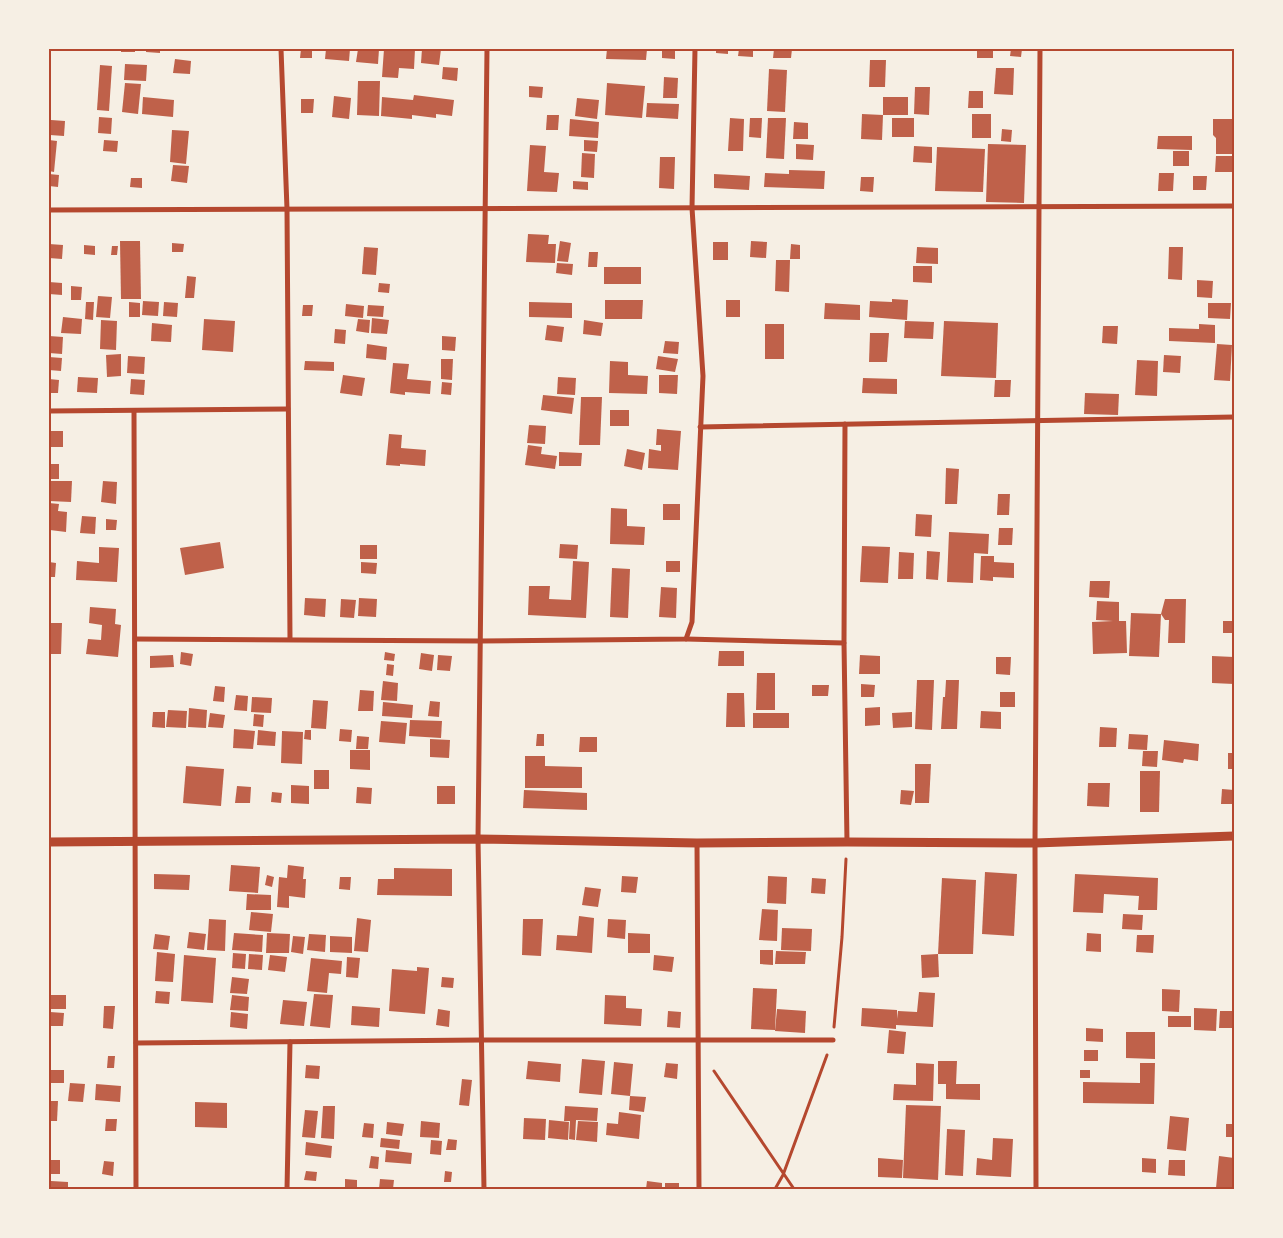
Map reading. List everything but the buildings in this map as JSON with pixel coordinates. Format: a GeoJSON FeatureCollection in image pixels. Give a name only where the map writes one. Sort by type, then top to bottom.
{"type":"FeatureCollection","features":[{"type":"Feature","properties":{"kind":"street"},"geometry":{"type":"LineString","coordinates":[[281,49],[288,209],[290,639]]}},
{"type":"Feature","properties":{"kind":"street"},"geometry":{"type":"LineString","coordinates":[[484,1189],[478,838],[487,49]]}},
{"type":"Feature","properties":{"kind":"street"},"geometry":{"type":"LineString","coordinates":[[686,639],[692,622],[703,376],[692,208],[695,49]]}},
{"type":"Feature","properties":{"kind":"street"},"geometry":{"type":"LineString","coordinates":[[1036,1189],[1035,843],[1040,49]]}},
{"type":"Feature","properties":{"kind":"street"},"geometry":{"type":"LineString","coordinates":[[49,210],[1234,206]]}},
{"type":"Feature","properties":{"kind":"street"},"geometry":{"type":"LineString","coordinates":[[49,411],[288,409]]}},
{"type":"Feature","properties":{"kind":"street"},"geometry":{"type":"LineString","coordinates":[[134,410],[136,1189]]}},
{"type":"Feature","properties":{"kind":"street"},"geometry":{"type":"LineString","coordinates":[[700,427],[1234,417]]}},
{"type":"Feature","properties":{"kind":"street"},"geometry":{"type":"LineString","coordinates":[[845,424],[844,643],[847,842]]}},
{"type":"Feature","properties":{"kind":"street"},"geometry":{"type":"LineString","coordinates":[[135,639],[480,641],[686,639],[844,643]]}},
{"type":"Feature","properties":{"kind":"street"},"geometry":{"type":"LineString","coordinates":[[49,842],[478,838],[697,843],[1035,843],[1234,836]]}},
{"type":"Feature","properties":{"kind":"street"},"geometry":{"type":"LineString","coordinates":[[697,843],[700,1189]]}},
{"type":"Feature","properties":{"kind":"street"},"geometry":{"type":"LineString","coordinates":[[136,1043],[481,1040],[833,1040]]}},
{"type":"Feature","properties":{"kind":"street"},"geometry":{"type":"LineString","coordinates":[[287,1189],[290,1042]]}},
{"type":"Feature","properties":{"kind":"path"},"geometry":{"type":"LineString","coordinates":[[775,1189],[783,1175],[833,1040],[842,937],[847,842]]}},
{"type":"Feature","properties":{"kind":"path"},"geometry":{"type":"LineString","coordinates":[[698,1047],[794,1189]]}}]}
